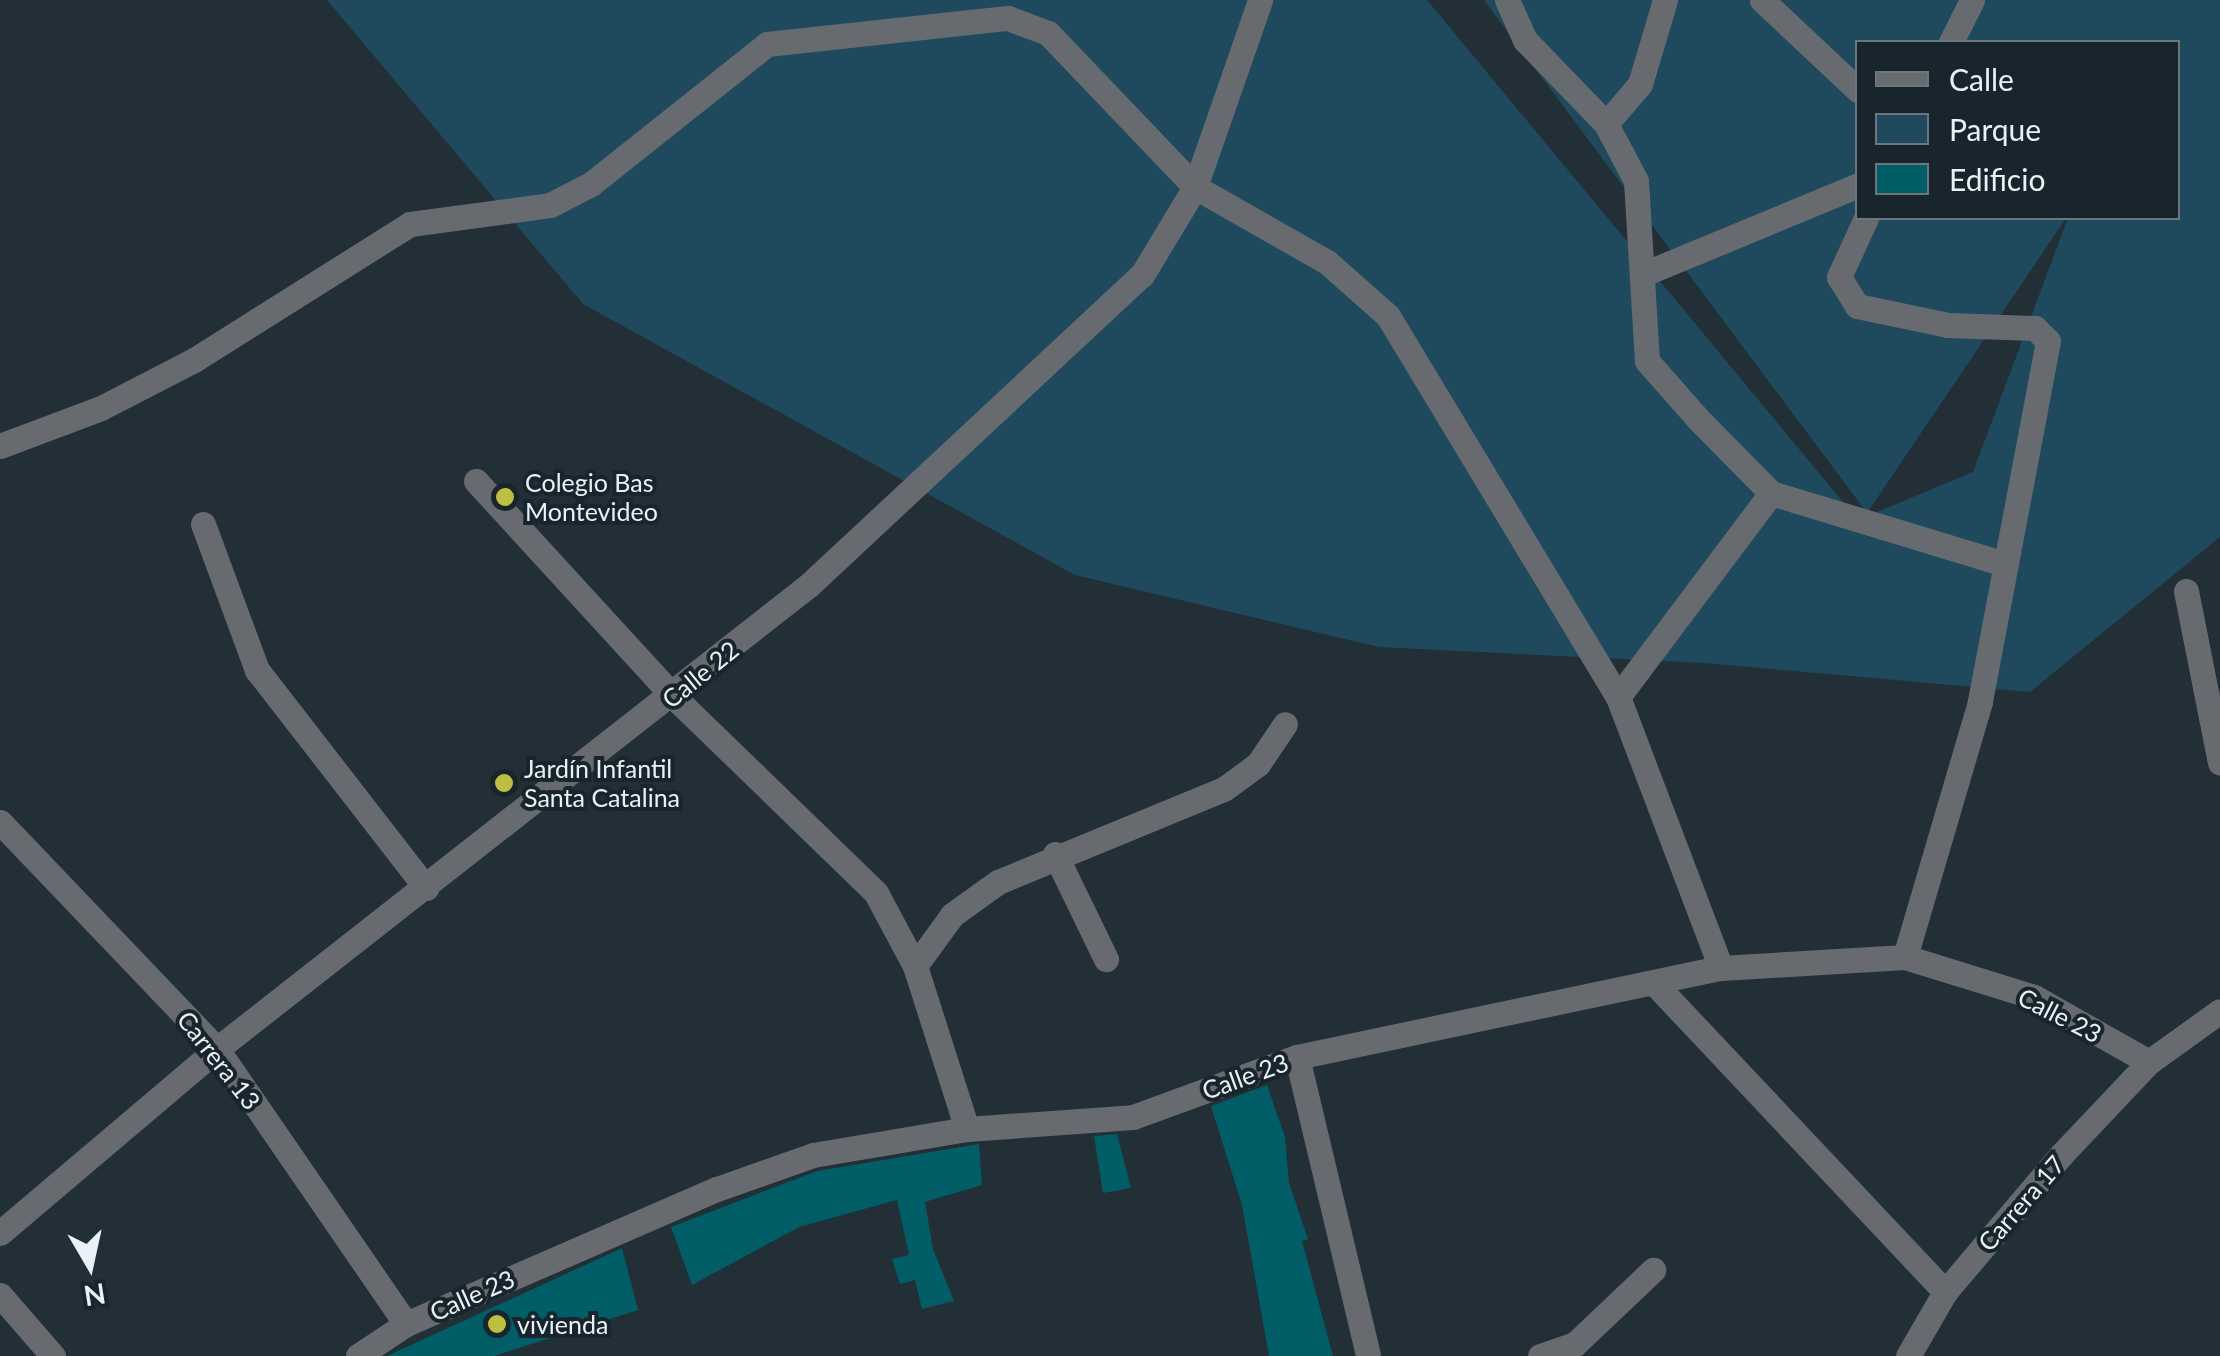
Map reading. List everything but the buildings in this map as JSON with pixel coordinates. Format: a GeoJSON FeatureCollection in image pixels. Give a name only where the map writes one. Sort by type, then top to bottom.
{"type":"FeatureCollection","features":[{"type":"Feature","properties":{"kind":"street","name":"Calle 22"},"geometry":{"type":"LineString","coordinates":[[0,1233],[217,1050],[674,696],[809,585],[1142,275],[1195,187],[1260,0]]}},
{"type":"Feature","properties":{"kind":"street"},"geometry":{"type":"LineString","coordinates":[[1507,0],[1525,40],[1606,124],[1636,181],[1646,273],[1647,361],[1770,493],[2005,564]]}},
{"type":"Feature","properties":{"kind":"street"},"geometry":{"type":"LineString","coordinates":[[1606,124],[1640,84],[1664,0]]}},
{"type":"Feature","properties":{"kind":"street"},"geometry":{"type":"LineString","coordinates":[[1762,0],[1855,87]]}},
{"type":"Feature","properties":{"kind":"street"},"geometry":{"type":"LineString","coordinates":[[1952,40],[1972,0]]}},
{"type":"Feature","properties":{"kind":"street"},"geometry":{"type":"LineString","coordinates":[[0,446],[102,408],[194,360],[410,224],[550,206],[591,184],[768,44],[1008,18],[1048,33],[1195,187],[1327,262],[1388,316],[1618,697],[1720,968]]}},
{"type":"Feature","properties":{"kind":"street"},"geometry":{"type":"LineString","coordinates":[[1646,273],[1855,185]]}},
{"type":"Feature","properties":{"kind":"street"},"geometry":{"type":"LineString","coordinates":[[1865,220],[1839,276],[1858,306],[1948,325],[2034,328],[2048,341],[1980,702],[1905,957]]}},
{"type":"Feature","properties":{"kind":"street"},"geometry":{"type":"LineString","coordinates":[[476,480],[674,696],[876,894],[915,966],[967,1129]]}},
{"type":"Feature","properties":{"kind":"street"},"geometry":{"type":"LineString","coordinates":[[1618,697],[1770,493]]}},
{"type":"Feature","properties":{"kind":"street"},"geometry":{"type":"LineString","coordinates":[[203,524],[256,670],[426,888]]}},
{"type":"Feature","properties":{"kind":"street"},"geometry":{"type":"LineString","coordinates":[[2186,591],[2220,763]]}},
{"type":"Feature","properties":{"kind":"street"},"geometry":{"type":"LineString","coordinates":[[915,966],[952,915],[998,882],[1056,854],[1224,789],[1258,764],[1285,724]]}},
{"type":"Feature","properties":{"kind":"street","name":"Carrera 13"},"geometry":{"type":"LineString","coordinates":[[0,822],[217,1050],[406,1324]]}},
{"type":"Feature","properties":{"kind":"street"},"geometry":{"type":"LineString","coordinates":[[1056,854],[1106,959]]}},
{"type":"Feature","properties":{"kind":"street","name":"Calle 23"},"geometry":{"type":"LineString","coordinates":[[358,1356],[406,1324],[775,1168],[848,1147],[967,1129],[1133,1117],[1297,1057],[1656,985],[1720,968],[1905,957],[2034,997],[2148,1062]]}},
{"type":"Feature","properties":{"kind":"street"},"geometry":{"type":"LineString","coordinates":[[1656,985],[1946,1292]]}},
{"type":"Feature","properties":{"kind":"street","name":"Carrera 17"},"geometry":{"type":"LineString","coordinates":[[1908,1356],[1946,1292],[2148,1062],[2220,1011]]}},
{"type":"Feature","properties":{"kind":"street"},"geometry":{"type":"LineString","coordinates":[[1297,1057],[1368,1356]]}},
{"type":"Feature","properties":{"kind":"street"},"geometry":{"type":"LineString","coordinates":[[1540,1356],[1575,1344],[1652,1270]]}},
{"type":"Feature","properties":{"kind":"street"},"geometry":{"type":"LineString","coordinates":[[0,1295],[53,1356]]}},
{"type":"Feature","properties":{"kind":"green space"},"geometry":{"type":"Polygon","coordinates":[[[327,0],[1427,0],[1858,520],[1973,472],[2067,220],[2180,220],[2180,40],[1855,40],[1855,220],[2065,220],[1867,513],[1484,0],[2220,0],[2220,537],[2030,692],[1704,663],[1379,647],[1075,575],[583,304],[327,0]]]}},
{"type":"Feature","properties":{"kind":"place","name":"Colegio Bas Montevideo"},"geometry":{"type":"Point","coordinates":[505,497]}},
{"type":"Feature","properties":{"kind":"place","name":"Jardín Infantil Santa Catalina"},"geometry":{"type":"Point","coordinates":[504,783]}},
{"type":"Feature","properties":{"kind":"place","name":"vivienda"},"geometry":{"type":"Point","coordinates":[497,1324]}}]}
